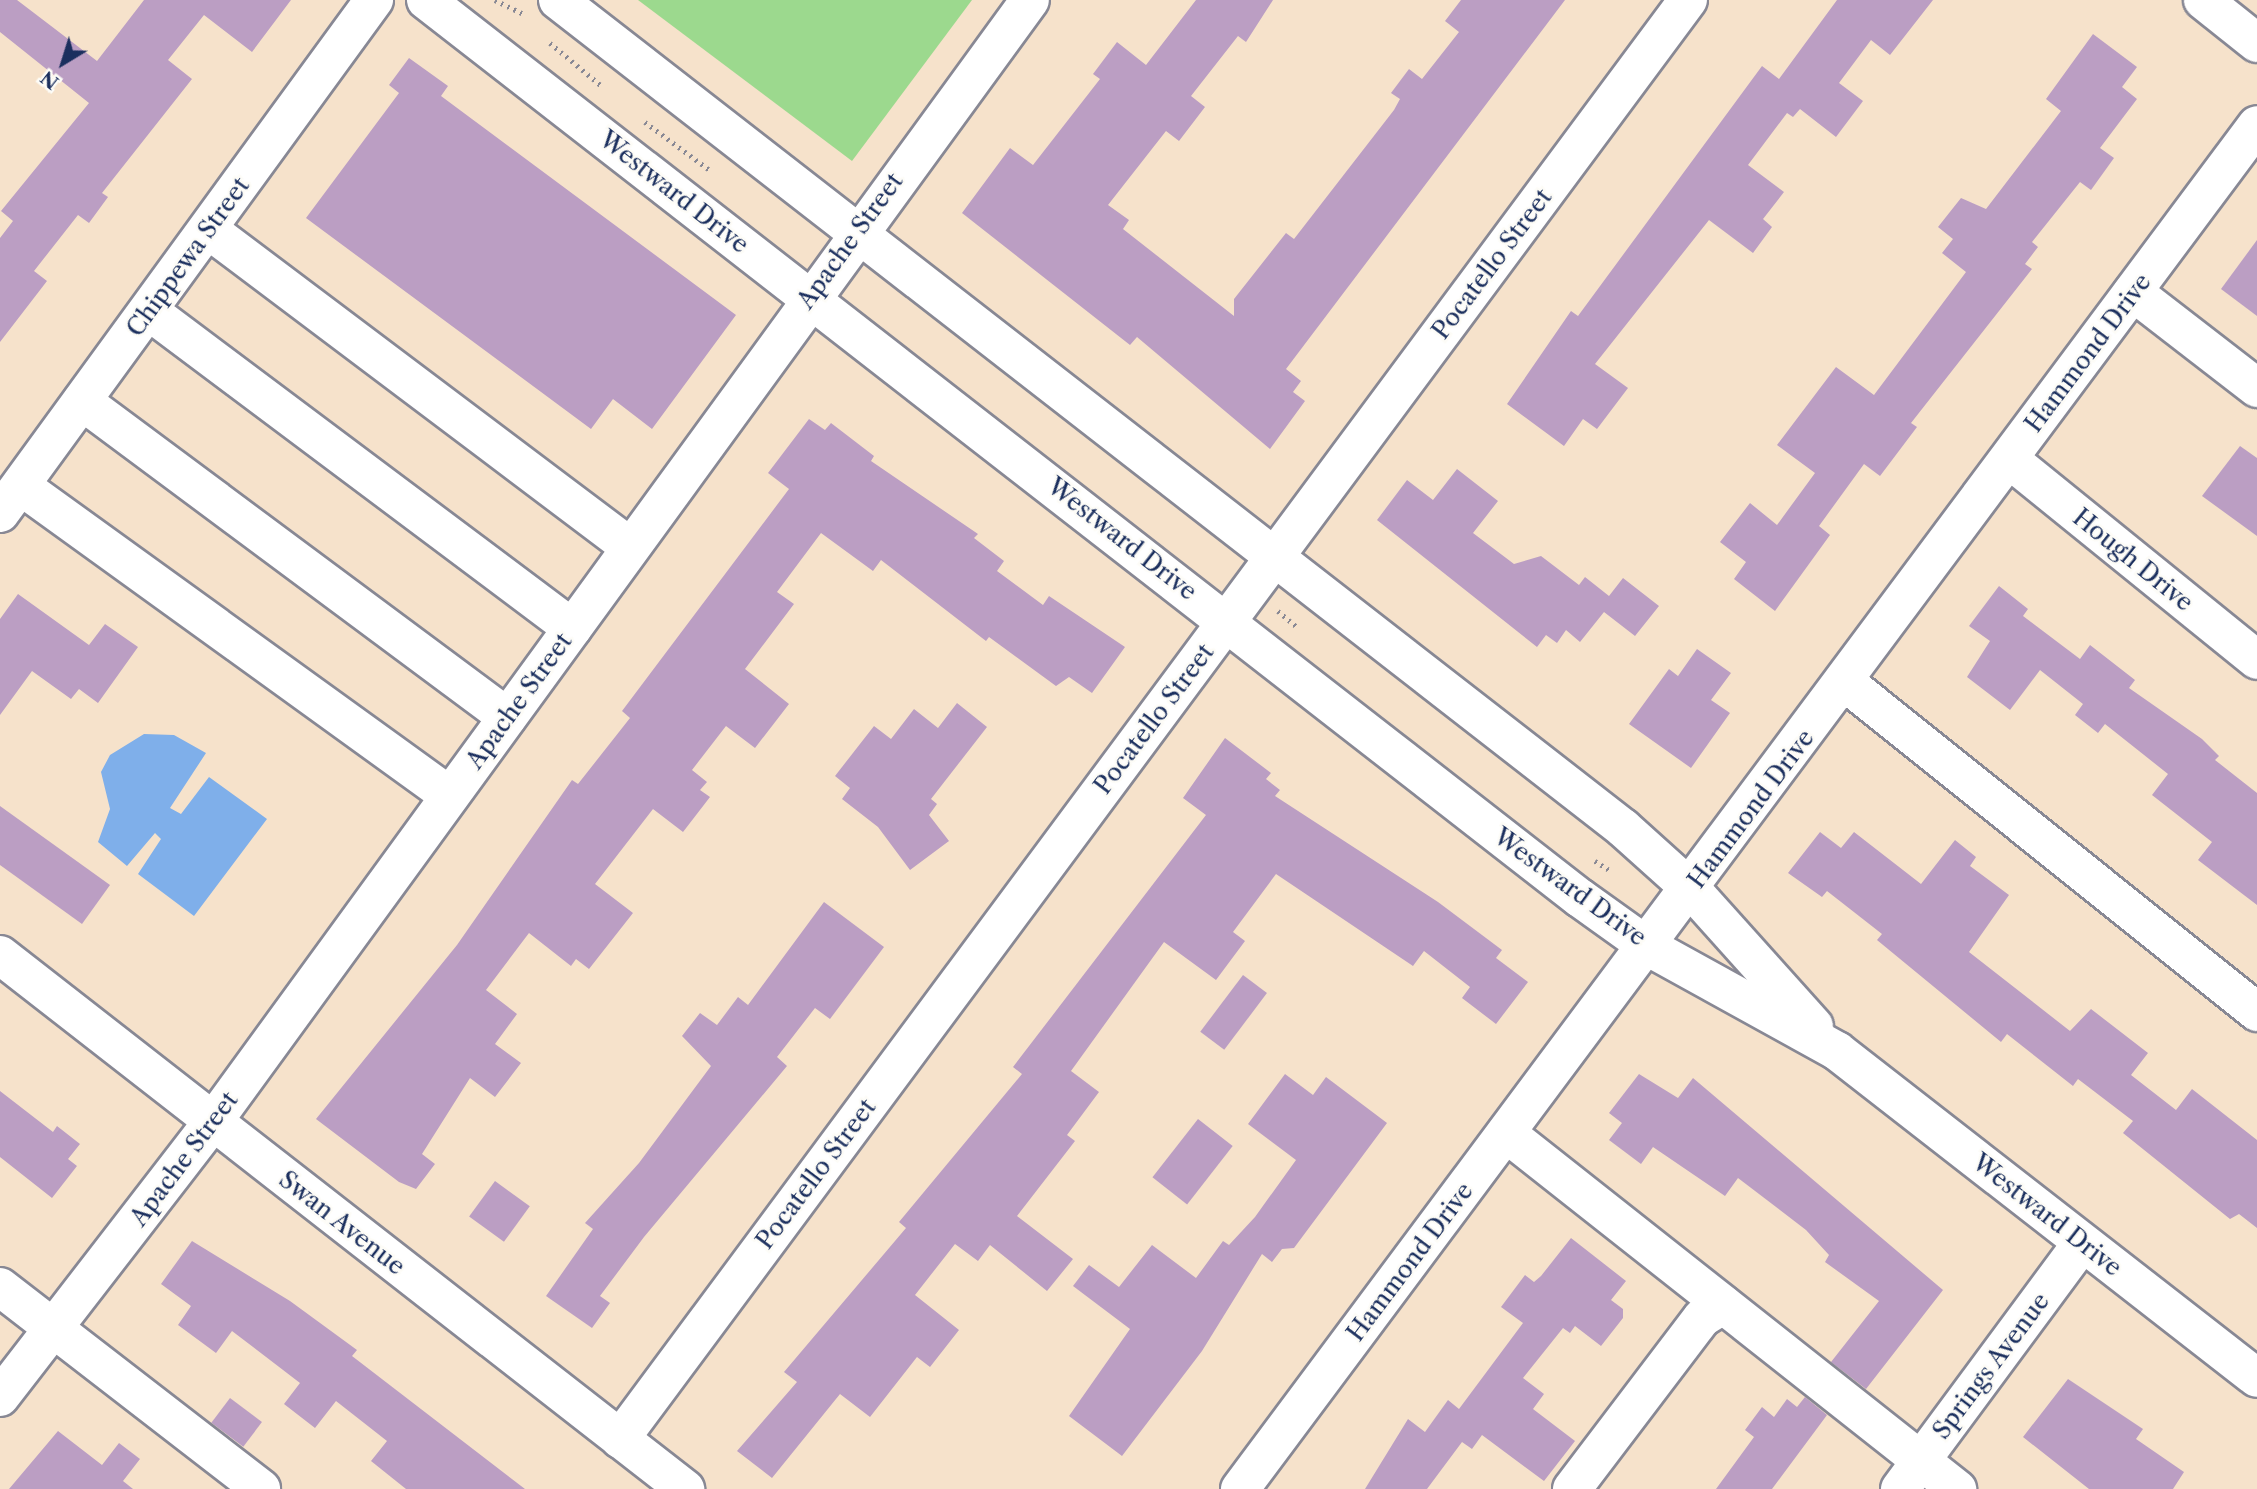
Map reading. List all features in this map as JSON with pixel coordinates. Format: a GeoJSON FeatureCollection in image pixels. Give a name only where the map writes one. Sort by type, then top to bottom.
{"type":"FeatureCollection","features":[{"type":"Feature","properties":{"kind":"street","name":"Chippewa Street"},"geometry":{"type":"LineString","coordinates":[[10,500],[374,0]]}},
{"type":"Feature","properties":{"kind":"street","name":"Westward Drive"},"geometry":{"type":"LineString","coordinates":[[426,0],[1647,946],[1837,1051],[2257,1378]]}},
{"type":"Feature","properties":{"kind":"street","name":"Westward Drive"},"geometry":{"type":"LineString","coordinates":[[558,0],[1273,559],[1623,828],[1690,889],[1837,1051]]}},
{"type":"Feature","properties":{"kind":"street","name":"Apache Street"},"geometry":{"type":"LineString","coordinates":[[0,1396],[212,1123],[572,628],[809,296],[1030,0]]}},
{"type":"Feature","properties":{"kind":"street","name":"Pocatello Street"},"geometry":{"type":"LineString","coordinates":[[620,1439],[1688,0]]}},
{"type":"Feature","properties":{"kind":"street"},"geometry":{"type":"LineString","coordinates":[[2203,0],[2257,43]]}},
{"type":"Feature","properties":{"kind":"street","name":"Hammond Drive"},"geometry":{"type":"LineString","coordinates":[[1240,1489],[2257,127]]}},
{"type":"Feature","properties":{"kind":"street"},"geometry":{"type":"LineString","coordinates":[[209,230],[630,547]]}},
{"type":"Feature","properties":{"kind":"street"},"geometry":{"type":"LineString","coordinates":[[2133,292],[2257,388]]}},
{"type":"Feature","properties":{"kind":"street"},"geometry":{"type":"LineString","coordinates":[[149,311],[572,628]]}},
{"type":"Feature","properties":{"kind":"street"},"geometry":{"type":"LineString","coordinates":[[82,401],[507,717]]}},
{"type":"Feature","properties":{"kind":"street","name":"Hough Drive"},"geometry":{"type":"LineString","coordinates":[[2008,459],[2257,660]]}},
{"type":"Feature","properties":{"kind":"street"},"geometry":{"type":"LineString","coordinates":[[10,500],[450,796]]}},
{"type":"Feature","properties":{"kind":"street"},"geometry":{"type":"LineString","coordinates":[[1845,682],[2257,1012]]}},
{"type":"Feature","properties":{"kind":"street","name":"Swan Avenue"},"geometry":{"type":"LineString","coordinates":[[0,955],[212,1123],[685,1489]]}},
{"type":"Feature","properties":{"kind":"street"},"geometry":{"type":"LineString","coordinates":[[1506,1133],[1723,1305],[1910,1475],[1957,1489]]}},
{"type":"Feature","properties":{"kind":"street","name":"Springs Avenue"},"geometry":{"type":"LineString","coordinates":[[1910,1475],[2082,1243]]}},
{"type":"Feature","properties":{"kind":"street"},"geometry":{"type":"LineString","coordinates":[[0,1287],[261,1489]]}},
{"type":"Feature","properties":{"kind":"street"},"geometry":{"type":"LineString","coordinates":[[1572,1489],[1702,1318],[1723,1305]]}},
{"type":"Feature","properties":{"kind":"path"},"geometry":{"type":"LineString","coordinates":[[495,0],[508,10]]}},
{"type":"Feature","properties":{"kind":"path"},"geometry":{"type":"LineString","coordinates":[[552,47],[604,87]]}},
{"type":"Feature","properties":{"kind":"green space"},"geometry":{"type":"Polygon","coordinates":[[[638,0],[972,0],[852,161],[638,0]]]}},
{"type":"Feature","properties":{"kind":"water"},"geometry":{"type":"Polygon","coordinates":[[[144,734],[174,735],[206,753],[170,808],[181,814],[209,777],[267,819],[194,916],[138,874],[161,839],[155,833],[127,866],[98,842],[110,809],[101,772],[110,755],[144,734]]]}},
{"type":"Feature","properties":{"kind":"building"},"geometry":{"type":"Polygon","coordinates":[[[0,0],[17,0],[97,61],[144,0],[291,0],[252,52],[204,15],[168,60],[192,79],[102,193],[108,197],[89,223],[78,215],[34,271],[47,281],[0,342],[0,238],[13,221],[1,211],[89,103],[0,32],[0,0]]]}},
{"type":"Feature","properties":{"kind":"building"},"geometry":{"type":"Polygon","coordinates":[[[1196,0],[1273,0],[1246,42],[1238,36],[1191,96],[1205,107],[1179,141],[1166,131],[1108,205],[1129,220],[1123,229],[1234,316],[1234,299],[1286,233],[1294,239],[1394,110],[1400,99],[1391,93],[1409,69],[1422,79],[1459,32],[1445,21],[1461,0],[1565,0],[1286,369],[1301,381],[1293,392],[1305,401],[1270,449],[1137,337],[1130,345],[962,213],[1010,148],[1033,165],[1100,79],[1093,74],[1117,42],[1146,65],[1196,0]]]}},
{"type":"Feature","properties":{"kind":"building"},"geometry":{"type":"Polygon","coordinates":[[[1837,0],[1933,0],[1890,55],[1871,40],[1839,83],[1863,101],[1836,137],[1800,109],[1793,117],[1787,113],[1748,165],[1784,192],[1763,219],[1772,227],[1753,253],[1709,220],[1595,364],[1628,388],[1597,429],[1583,419],[1564,446],[1507,404],[1571,311],[1578,316],[1762,66],[1779,79],[1837,0]]]}},
{"type":"Feature","properties":{"kind":"building"},"geometry":{"type":"Polygon","coordinates":[[[2093,34],[2137,67],[2122,87],[2137,99],[2100,148],[2114,158],[2091,190],[2080,182],[2032,242],[2038,247],[2025,264],[2032,269],[1911,423],[1917,427],[1880,476],[1864,464],[1819,526],[1830,535],[1775,611],[1734,579],[1746,562],[1720,542],[1750,503],[1777,525],[1815,473],[1777,445],[1836,367],[1874,395],[1966,272],[1942,253],[1953,239],[1938,227],[1961,198],[1986,209],[2061,111],[2046,99],[2093,34]]]}},
{"type":"Feature","properties":{"kind":"building"},"geometry":{"type":"Polygon","coordinates":[[[409,58],[448,86],[441,96],[736,315],[652,429],[613,399],[591,429],[306,218],[399,93],[389,85],[409,58]]]}},
{"type":"Feature","properties":{"kind":"building"},"geometry":{"type":"Polygon","coordinates":[[[2257,240],[2257,316],[2221,289],[2257,240]]]}},
{"type":"Feature","properties":{"kind":"building"},"geometry":{"type":"Polygon","coordinates":[[[809,419],[825,430],[831,423],[874,456],[871,461],[978,534],[974,538],[1004,561],[997,571],[1043,605],[1049,596],[1125,647],[1092,693],[1069,677],[1056,686],[989,637],[986,641],[881,560],[873,571],[821,533],[777,592],[794,604],[745,669],[789,704],[755,748],[726,726],[692,770],[707,782],[700,790],[710,797],[683,832],[653,809],[595,884],[633,913],[589,969],[576,959],[571,966],[529,933],[486,990],[517,1014],[495,1044],[521,1063],[495,1097],[470,1078],[422,1154],[435,1164],[416,1189],[399,1182],[316,1119],[457,945],[572,780],[578,784],[630,718],[622,711],[789,489],[768,473],[809,419]]]}},
{"type":"Feature","properties":{"kind":"building"},"geometry":{"type":"Polygon","coordinates":[[[2240,446],[2257,458],[2257,536],[2202,496],[2240,446]]]}},
{"type":"Feature","properties":{"kind":"building"},"geometry":{"type":"Polygon","coordinates":[[[1457,469],[1498,501],[1473,533],[1514,564],[1541,556],[1579,585],[1585,577],[1609,596],[1623,578],[1659,606],[1635,636],[1604,612],[1580,642],[1566,630],[1557,643],[1546,635],[1537,647],[1377,520],[1407,480],[1433,500],[1457,469]]]}},
{"type":"Feature","properties":{"kind":"building"},"geometry":{"type":"Polygon","coordinates":[[[1999,586],[2028,609],[2023,616],[2080,659],[2090,645],[2135,680],[2129,688],[2202,739],[2219,756],[2215,760],[2257,793],[2257,905],[2198,860],[2212,842],[2152,795],[2168,774],[2105,724],[2098,733],[2075,715],[2083,704],[2040,670],[2010,710],[1967,677],[1990,641],[1969,626],[1999,586]]]}},
{"type":"Feature","properties":{"kind":"building"},"geometry":{"type":"Polygon","coordinates":[[[18,594],[89,645],[105,624],[138,647],[98,703],[79,689],[71,699],[32,671],[0,715],[0,619],[18,594]]]}},
{"type":"Feature","properties":{"kind":"building"},"geometry":{"type":"Polygon","coordinates":[[[1697,649],[1731,673],[1711,700],[1730,713],[1691,768],[1629,724],[1669,669],[1678,676],[1697,649]]]}},
{"type":"Feature","properties":{"kind":"building"},"geometry":{"type":"Polygon","coordinates":[[[957,703],[987,727],[931,799],[937,804],[929,815],[949,841],[910,870],[878,827],[842,799],[850,788],[835,776],[874,726],[891,739],[914,709],[938,728],[957,703]]]}},
{"type":"Feature","properties":{"kind":"building"},"geometry":{"type":"Polygon","coordinates":[[[1225,738],[1271,773],[1266,779],[1280,790],[1275,796],[1438,902],[1502,950],[1496,958],[1528,982],[1496,1024],[1462,998],[1470,987],[1424,951],[1413,966],[1276,874],[1233,932],[1245,941],[1216,980],[1164,942],[1071,1071],[1099,1092],[1067,1135],[1075,1141],[1017,1216],[1073,1259],[1047,1291],[990,1245],[978,1261],[955,1244],[915,1295],[959,1330],[930,1367],[917,1357],[870,1417],[840,1394],[772,1478],[737,1451],[797,1382],[784,1372],[906,1228],[899,1222],[1022,1074],[1013,1067],[1206,815],[1183,798],[1225,738]]]}},
{"type":"Feature","properties":{"kind":"building"},"geometry":{"type":"Polygon","coordinates":[[[0,806],[110,885],[82,924],[0,865],[0,806]]]}},
{"type":"Feature","properties":{"kind":"building"},"geometry":{"type":"Polygon","coordinates":[[[1820,832],[1841,848],[1854,832],[1921,884],[1955,840],[1976,857],[1970,866],[2009,895],[1969,952],[2070,1031],[2091,1009],[2148,1053],[2131,1075],[2176,1110],[2192,1089],[2257,1140],[2257,1228],[2239,1214],[2230,1219],[2123,1133],[2133,1121],[2078,1079],[2073,1086],[2007,1034],[2001,1042],[1877,940],[1882,934],[1827,891],[1822,897],[1788,873],[1820,832]]]}},
{"type":"Feature","properties":{"kind":"building"},"geometry":{"type":"Polygon","coordinates":[[[824,902],[884,947],[830,1019],[815,1008],[777,1057],[787,1066],[644,1237],[600,1296],[610,1303],[592,1328],[546,1296],[593,1229],[585,1223],[639,1163],[711,1066],[682,1036],[700,1013],[717,1025],[738,997],[748,1005],[824,902]]]}},
{"type":"Feature","properties":{"kind":"building"},"geometry":{"type":"Polygon","coordinates":[[[1243,975],[1267,993],[1224,1050],[1200,1032],[1243,975]]]}},
{"type":"Feature","properties":{"kind":"building"},"geometry":{"type":"Polygon","coordinates":[[[1285,1074],[1313,1095],[1326,1077],[1387,1123],[1294,1248],[1282,1249],[1272,1262],[1262,1254],[1202,1351],[1122,1456],[1069,1416],[1130,1329],[1073,1286],[1089,1265],[1119,1287],[1152,1245],[1196,1278],[1223,1241],[1229,1245],[1255,1217],[1296,1160],[1248,1124],[1285,1074]]]}},
{"type":"Feature","properties":{"kind":"building"},"geometry":{"type":"Polygon","coordinates":[[[1639,1074],[1678,1098],[1693,1078],[1943,1290],[1866,1389],[1831,1362],[1879,1301],[1825,1262],[1829,1255],[1806,1230],[1738,1178],[1725,1196],[1653,1147],[1641,1164],[1609,1140],[1622,1123],[1609,1113],[1639,1074]]]}},
{"type":"Feature","properties":{"kind":"building"},"geometry":{"type":"Polygon","coordinates":[[[0,1091],[53,1132],[57,1126],[80,1144],[68,1159],[77,1166],[52,1198],[0,1157],[0,1091]]]}},
{"type":"Feature","properties":{"kind":"building"},"geometry":{"type":"Polygon","coordinates":[[[1198,1119],[1233,1146],[1187,1204],[1152,1177],[1198,1119]]]}},
{"type":"Feature","properties":{"kind":"building"},"geometry":{"type":"Polygon","coordinates":[[[495,1181],[530,1206],[504,1242],[469,1217],[495,1181]]]}},
{"type":"Feature","properties":{"kind":"building"},"geometry":{"type":"Polygon","coordinates":[[[1571,1238],[1626,1281],[1611,1300],[1623,1309],[1623,1318],[1601,1346],[1575,1326],[1570,1333],[1563,1328],[1523,1378],[1544,1394],[1533,1409],[1575,1441],[1544,1481],[1482,1435],[1472,1449],[1462,1442],[1427,1489],[1365,1489],[1408,1419],[1425,1432],[1448,1400],[1459,1409],[1523,1323],[1501,1307],[1525,1275],[1534,1282],[1541,1276],[1571,1238]]]}},
{"type":"Feature","properties":{"kind":"building"},"geometry":{"type":"Polygon","coordinates":[[[192,1241],[290,1301],[357,1350],[352,1356],[525,1489],[406,1489],[371,1461],[387,1441],[336,1401],[315,1428],[284,1404],[300,1383],[232,1331],[216,1353],[178,1325],[191,1306],[161,1284],[192,1241]]]}},
{"type":"Feature","properties":{"kind":"building"},"geometry":{"type":"Polygon","coordinates":[[[2068,1379],[2143,1429],[2136,1439],[2184,1472],[2173,1489],[2089,1489],[2023,1437],[2068,1379]]]}},
{"type":"Feature","properties":{"kind":"building"},"geometry":{"type":"Polygon","coordinates":[[[1805,1397],[1827,1415],[1772,1489],[1716,1489],[1754,1437],[1745,1430],[1762,1407],[1774,1417],[1787,1399],[1797,1407],[1805,1397]]]}},
{"type":"Feature","properties":{"kind":"building"},"geometry":{"type":"Polygon","coordinates":[[[230,1398],[262,1422],[243,1447],[211,1423],[230,1398]]]}},
{"type":"Feature","properties":{"kind":"building"},"geometry":{"type":"Polygon","coordinates":[[[58,1431],[102,1465],[119,1443],[140,1459],[123,1481],[133,1489],[9,1489],[58,1431]]]}}]}
